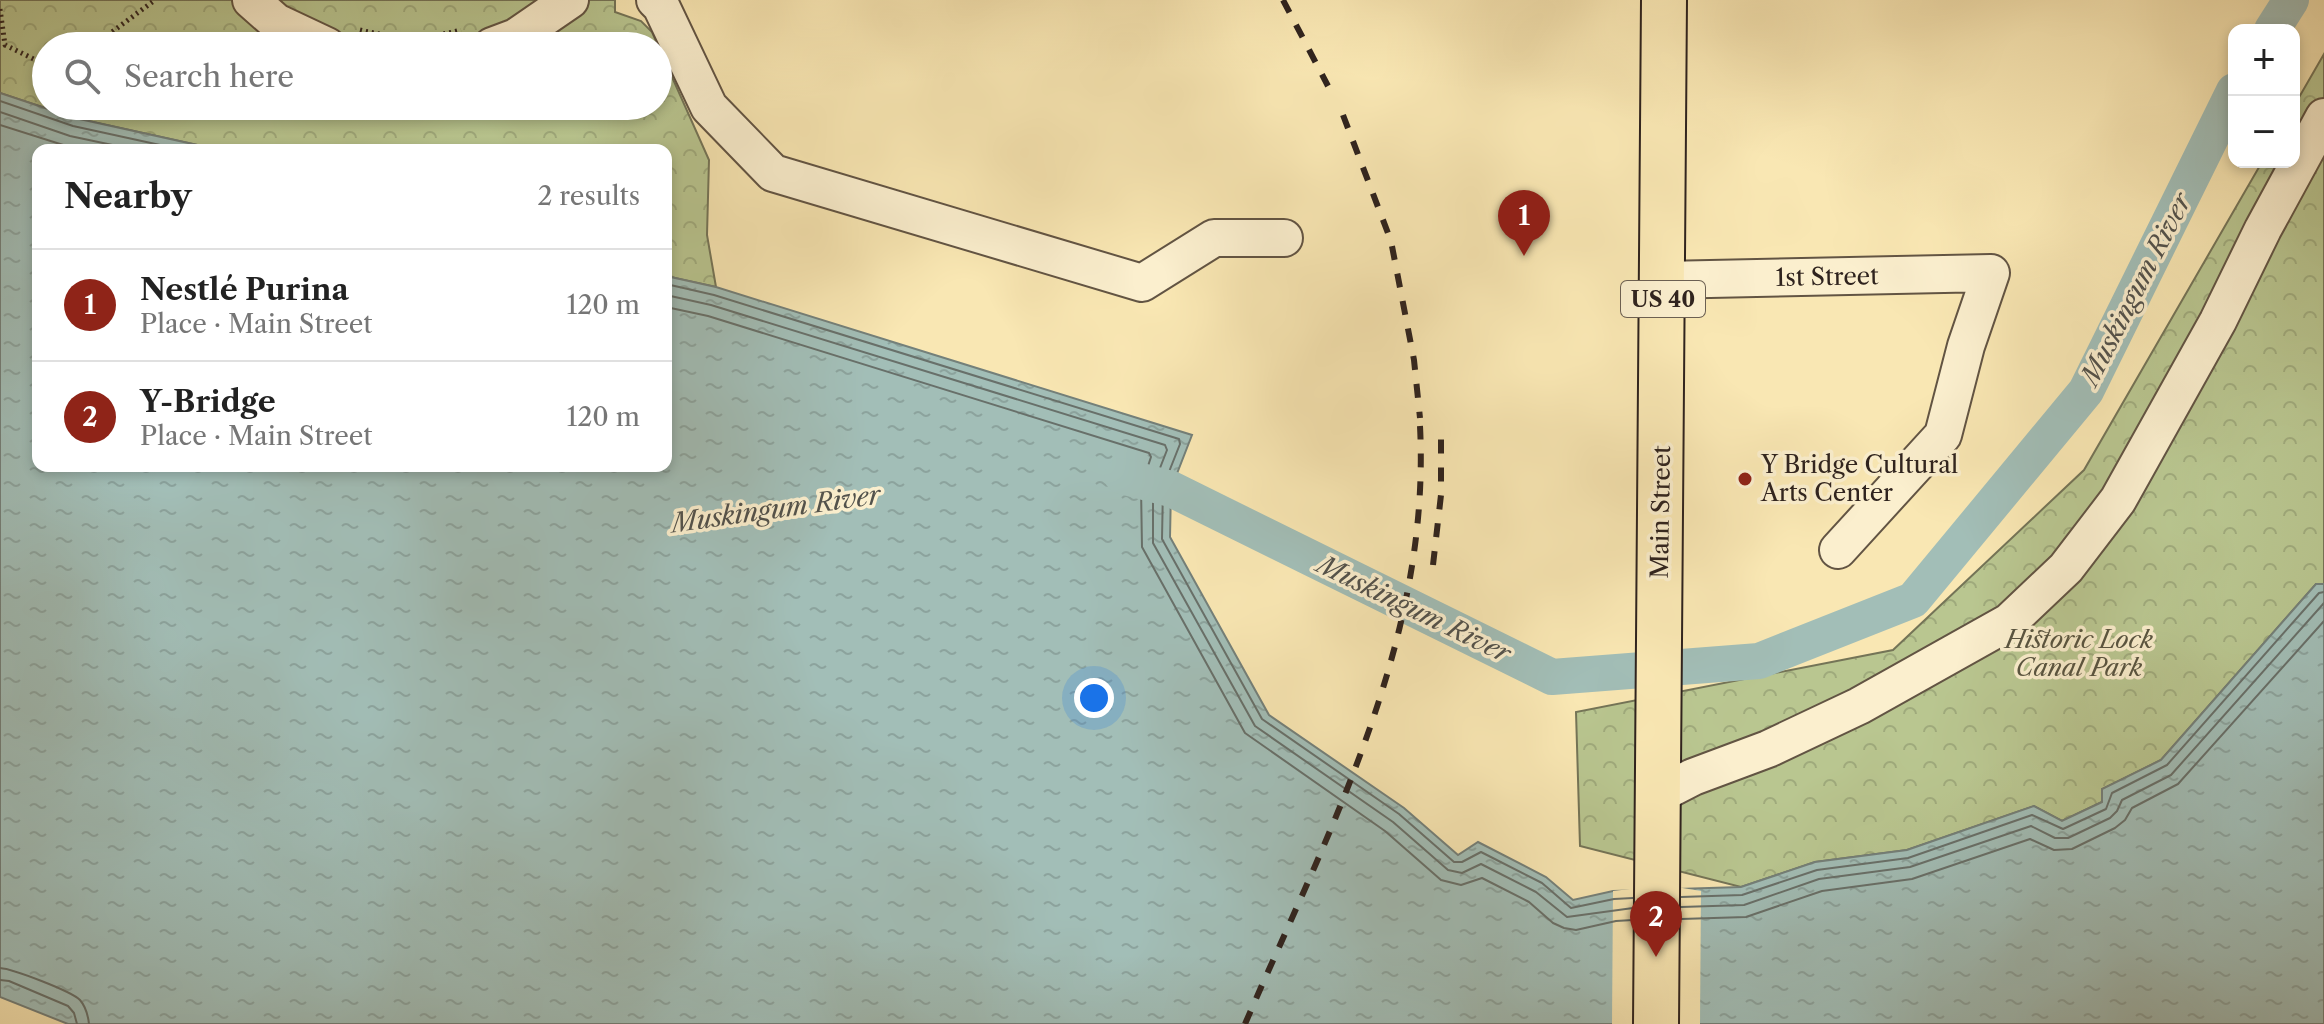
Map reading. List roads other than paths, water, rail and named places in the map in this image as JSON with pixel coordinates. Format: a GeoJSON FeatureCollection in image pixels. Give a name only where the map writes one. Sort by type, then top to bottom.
{"type":"FeatureCollection","features":[{"type":"Feature","properties":{"kind":"main road","name":"Main Street"},"geometry":{"type":"LineString","coordinates":[[1656,1024],[1664,0]]}},
{"type":"Feature","properties":{"kind":"street"},"geometry":{"type":"LineString","coordinates":[[251,0],[276,22],[318,32]]}},
{"type":"Feature","properties":{"kind":"street"},"geometry":{"type":"LineString","coordinates":[[523,32],[570,0]]}},
{"type":"Feature","properties":{"kind":"street"},"geometry":{"type":"LineString","coordinates":[[655,0],[661,6],[709,107],[773,173],[1142,283],[1214,238],[1284,238]]}},
{"type":"Feature","properties":{"kind":"street"},"geometry":{"type":"LineString","coordinates":[[1658,795],[1693,777],[1768,749],[1859,706],[2009,622],[2066,568],[2118,500],[2218,321],[2263,229],[2324,117]]}},
{"type":"Feature","properties":{"kind":"street","name":"1st Street"},"geometry":{"type":"LineString","coordinates":[[1663,280],[1991,273],[1966,346],[1943,435],[1838,550]]}},
{"type":"Feature","properties":{"kind":"water"},"geometry":{"type":"Polygon","coordinates":[[[0,93],[32,104],[32,120],[84,120],[193,144],[32,144],[32,472],[672,472],[672,277],[716,287],[1192,435],[1171,489],[1170,537],[1269,715],[1404,808],[1458,855],[1478,842],[1546,877],[1573,900],[1613,891],[1741,887],[1815,862],[1907,850],[2034,806],[2062,821],[2102,802],[2102,789],[2161,760],[2316,584],[2324,584],[2324,1024],[68,1024],[0,997],[0,93]]]}},
{"type":"Feature","properties":{"kind":"waterway","name":"Muskingum River"},"geometry":{"type":"LineString","coordinates":[[2276,24],[2291,0]]}},
{"type":"Feature","properties":{"kind":"waterway","name":"Muskingum River"},"geometry":{"type":"LineString","coordinates":[[1122,476],[1171,489],[1552,677],[1759,661],[1913,600],[2086,391],[2232,96]]}},
{"type":"Feature","properties":{"kind":"railway"},"geometry":{"type":"LineString","coordinates":[[1283,0],[1328,86]]}},
{"type":"Feature","properties":{"kind":"railway"},"geometry":{"type":"LineString","coordinates":[[1343,115],[1391,241],[1414,360],[1420,418]]}},
{"type":"Feature","properties":{"kind":"railway"},"geometry":{"type":"LineString","coordinates":[[1245,1024],[1340,807],[1368,734],[1391,660],[1409,584],[1419,506],[1420,426]]}},
{"type":"Feature","properties":{"kind":"railway"},"geometry":{"type":"LineString","coordinates":[[1433,565],[1441,495],[1441,426]]}},
{"type":"Feature","properties":{"kind":"place","name":"Nestlé Purina"},"geometry":{"type":"Point","coordinates":[1524,256]}},
{"type":"Feature","properties":{"kind":"place","name":"Y Bridge Cultural Arts Center"},"geometry":{"type":"Point","coordinates":[1745,479]}},
{"type":"Feature","properties":{"kind":"place","name":"Y-Bridge"},"geometry":{"type":"Point","coordinates":[1656,957]}},
{"type":"Feature","properties":{"kind":"park label","name":"Historic Lock Canal Park"},"geometry":{"type":"Point","coordinates":[2079,654]}}]}
